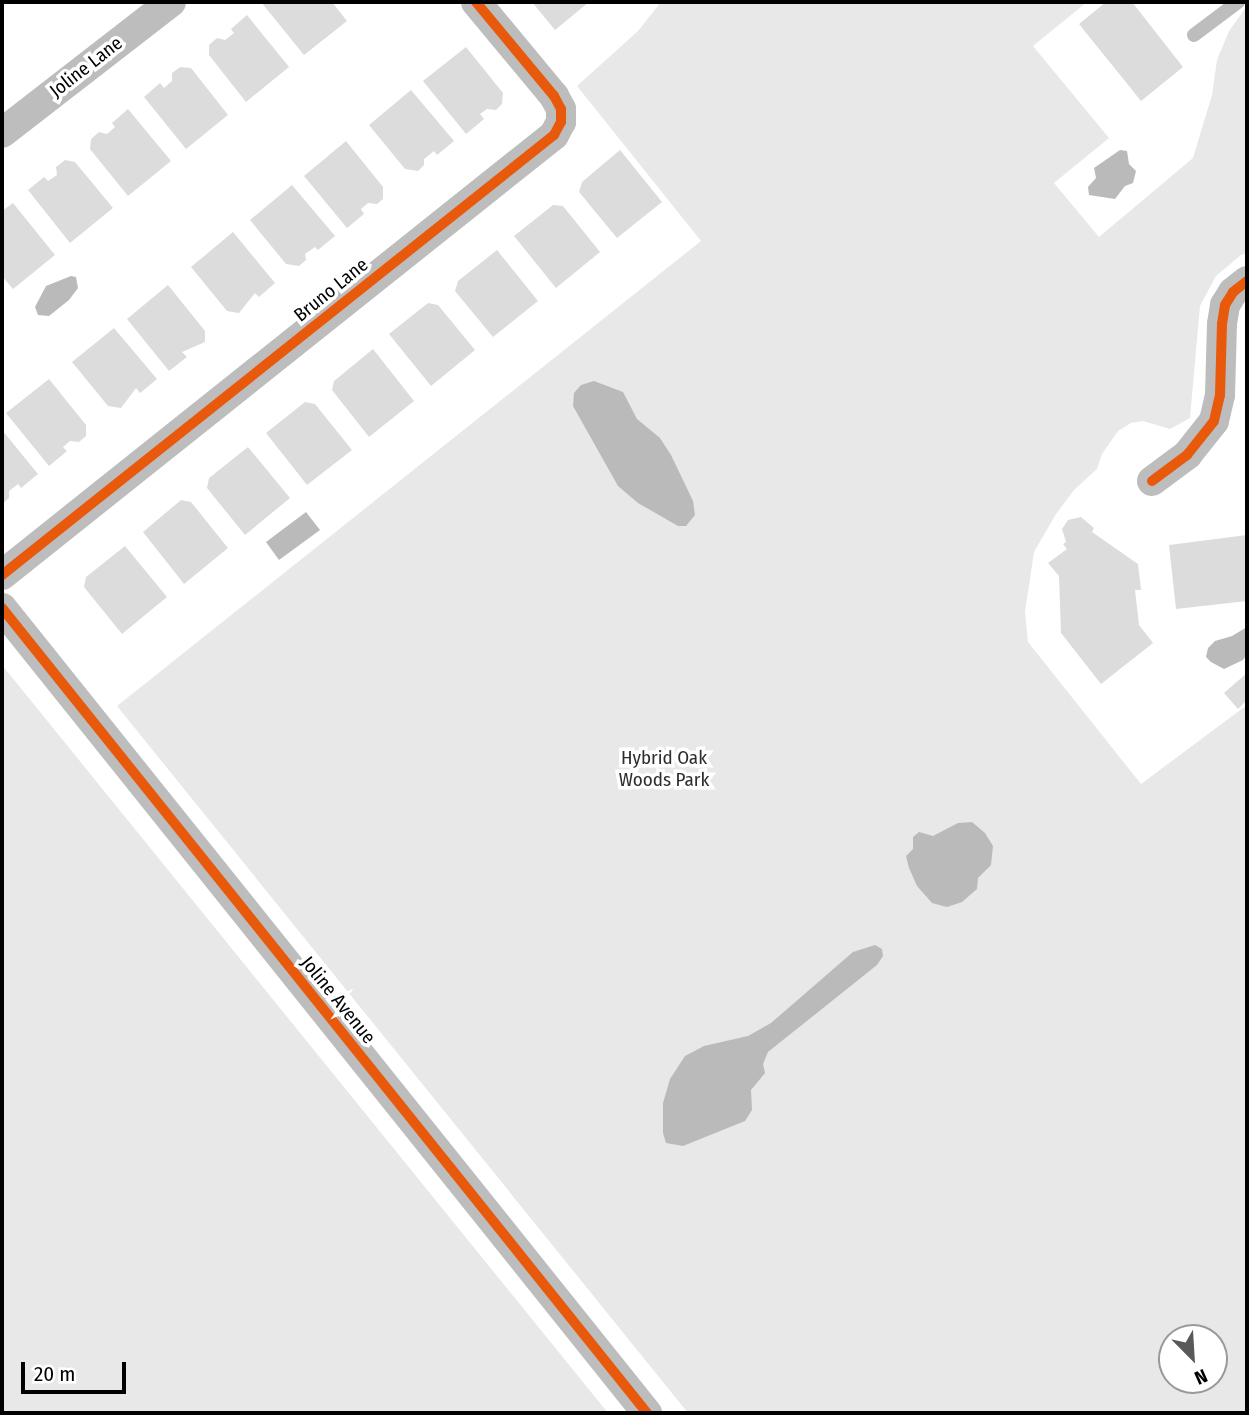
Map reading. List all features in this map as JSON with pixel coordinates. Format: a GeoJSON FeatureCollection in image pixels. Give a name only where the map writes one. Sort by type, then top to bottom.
{"type":"FeatureCollection","features":[{"type":"Feature","properties":{"kind":"street","name":"Joline Lane"},"geometry":{"type":"LineString","coordinates":[[2,133],[171,2]]}},
{"type":"Feature","properties":{"kind":"street","name":"Bruno Lane"},"geometry":{"type":"LineString","coordinates":[[2,575],[554,135],[561,122],[561,109],[554,96],[476,2]]}},
{"type":"Feature","properties":{"kind":"street"},"geometry":{"type":"LineString","coordinates":[[1152,481],[1187,455],[1214,421],[1220,395],[1225,305],[1233,292],[1247,281]]}},
{"type":"Feature","properties":{"kind":"street","name":"Joline Avenue"},"geometry":{"type":"LineString","coordinates":[[2,608],[647,1413]]}},
{"type":"Feature","properties":{"kind":"lane"},"geometry":{"type":"LineString","coordinates":[[1194,35],[1238,2]]}},
{"type":"Feature","properties":{"kind":"green space","name":"Hybrid Oak Woods Park"},"geometry":{"type":"Polygon","coordinates":[[[661,2],[1087,2],[1033,46],[1109,138],[1054,183],[1099,237],[1193,158],[1212,95],[1217,60],[1229,31],[1247,6],[1247,253],[1216,276],[1200,306],[1190,418],[1170,429],[1143,421],[1131,423],[1118,431],[1102,454],[1097,469],[1074,490],[1056,514],[1034,552],[1025,612],[1028,642],[1141,784],[1247,705],[1247,1413],[688,1413],[117,706],[701,241],[577,86],[638,31],[661,2]]]}},
{"type":"Feature","properties":{"kind":"green space"},"geometry":{"type":"Polygon","coordinates":[[[2,665],[608,1413],[2,1413],[2,665]]]}},
{"type":"Feature","properties":{"kind":"shaded area"},"geometry":{"type":"Polygon","coordinates":[[[1120,150],[1127,151],[1129,164],[1136,171],[1133,183],[1125,186],[1115,199],[1089,195],[1088,187],[1096,178],[1094,168],[1120,150]]]}},
{"type":"Feature","properties":{"kind":"shaded area"},"geometry":{"type":"Polygon","coordinates":[[[71,276],[76,277],[78,288],[69,300],[49,316],[38,315],[35,307],[46,286],[71,276]]]}},
{"type":"Feature","properties":{"kind":"shaded area"},"geometry":{"type":"Polygon","coordinates":[[[594,381],[623,392],[637,419],[660,438],[671,455],[693,501],[695,515],[686,526],[678,526],[638,503],[618,486],[573,406],[574,393],[581,385],[594,381]]]}},
{"type":"Feature","properties":{"kind":"shaded area"},"geometry":{"type":"Polygon","coordinates":[[[306,512],[320,530],[279,560],[266,542],[306,512]]]}},
{"type":"Feature","properties":{"kind":"shaded area"},"geometry":{"type":"Polygon","coordinates":[[[1247,627],[1247,654],[1243,660],[1224,669],[1206,657],[1208,648],[1215,641],[1232,636],[1247,627]]]}},
{"type":"Feature","properties":{"kind":"shaded area"},"geometry":{"type":"Polygon","coordinates":[[[972,822],[985,833],[993,846],[991,865],[978,878],[977,889],[962,902],[947,907],[932,903],[917,886],[909,868],[906,856],[913,849],[913,837],[919,832],[933,836],[958,823],[972,822]]]}},
{"type":"Feature","properties":{"kind":"shaded area"},"geometry":{"type":"Polygon","coordinates":[[[875,945],[882,949],[883,956],[877,965],[768,1052],[763,1064],[765,1073],[751,1090],[752,1110],[745,1121],[683,1146],[666,1143],[663,1133],[663,1103],[670,1079],[685,1056],[704,1046],[748,1036],[771,1023],[853,952],[875,945]]]}},
{"type":"Feature","properties":{"kind":"building"},"geometry":{"type":"Polygon","coordinates":[[[261,2],[332,2],[347,21],[304,55],[261,2]]]}},
{"type":"Feature","properties":{"kind":"building"},"geometry":{"type":"Polygon","coordinates":[[[532,2],[589,2],[555,30],[532,2]]]}},
{"type":"Feature","properties":{"kind":"building"},"geometry":{"type":"Polygon","coordinates":[[[1106,2],[1132,2],[1183,67],[1141,101],[1079,24],[1106,2]]]}},
{"type":"Feature","properties":{"kind":"building"},"geometry":{"type":"Polygon","coordinates":[[[247,15],[289,67],[246,102],[209,55],[209,45],[217,38],[225,40],[234,33],[231,29],[247,15]]]}},
{"type":"Feature","properties":{"kind":"building"},"geometry":{"type":"Polygon","coordinates":[[[466,47],[503,93],[502,104],[496,110],[487,109],[480,114],[484,119],[466,134],[423,81],[466,47]]]}},
{"type":"Feature","properties":{"kind":"building"},"geometry":{"type":"Polygon","coordinates":[[[180,67],[191,68],[228,115],[186,149],[144,97],[160,83],[164,88],[172,81],[172,73],[180,67]]]}},
{"type":"Feature","properties":{"kind":"building"},"geometry":{"type":"Polygon","coordinates":[[[411,90],[454,141],[437,155],[434,151],[424,159],[424,165],[418,171],[405,169],[369,125],[411,90]]]}},
{"type":"Feature","properties":{"kind":"building"},"geometry":{"type":"Polygon","coordinates":[[[128,109],[171,161],[128,196],[90,149],[91,139],[99,132],[107,134],[115,127],[112,123],[128,109]]]}},
{"type":"Feature","properties":{"kind":"building"},"geometry":{"type":"Polygon","coordinates":[[[346,141],[383,187],[383,199],[377,204],[368,203],[361,209],[364,214],[347,228],[304,176],[346,141]]]}},
{"type":"Feature","properties":{"kind":"building"},"geometry":{"type":"Polygon","coordinates":[[[620,150],[662,202],[617,238],[579,192],[582,182],[620,150]]]}},
{"type":"Feature","properties":{"kind":"building"},"geometry":{"type":"Polygon","coordinates":[[[65,160],[75,162],[113,208],[70,243],[28,190],[44,177],[48,181],[57,175],[56,167],[65,160]]]}},
{"type":"Feature","properties":{"kind":"building"},"geometry":{"type":"Polygon","coordinates":[[[292,185],[335,236],[318,250],[315,247],[305,254],[306,260],[299,266],[286,264],[250,220],[292,185]]]}},
{"type":"Feature","properties":{"kind":"building"},"geometry":{"type":"Polygon","coordinates":[[[13,203],[55,255],[13,289],[2,276],[2,211],[13,203]]]}},
{"type":"Feature","properties":{"kind":"building"},"geometry":{"type":"Polygon","coordinates":[[[553,205],[563,206],[600,252],[556,288],[514,236],[553,205]]]}},
{"type":"Feature","properties":{"kind":"building"},"geometry":{"type":"Polygon","coordinates":[[[233,232],[275,283],[259,297],[255,293],[239,313],[227,311],[191,267],[233,232]]]}},
{"type":"Feature","properties":{"kind":"building"},"geometry":{"type":"Polygon","coordinates":[[[497,250],[538,301],[493,337],[455,291],[458,281],[497,250]]]}},
{"type":"Feature","properties":{"kind":"building"},"geometry":{"type":"Polygon","coordinates":[[[168,285],[205,331],[205,342],[182,352],[187,357],[169,371],[127,319],[168,285]]]}},
{"type":"Feature","properties":{"kind":"building"},"geometry":{"type":"Polygon","coordinates":[[[428,303],[438,305],[475,350],[431,386],[389,334],[428,303]]]}},
{"type":"Feature","properties":{"kind":"building"},"geometry":{"type":"Polygon","coordinates":[[[114,328],[157,379],[140,393],[136,388],[121,408],[108,406],[72,362],[114,328]]]}},
{"type":"Feature","properties":{"kind":"building"},"geometry":{"type":"Polygon","coordinates":[[[373,349],[414,401],[369,437],[332,390],[334,381],[373,349]]]}},
{"type":"Feature","properties":{"kind":"building"},"geometry":{"type":"Polygon","coordinates":[[[49,379],[86,425],[86,436],[79,442],[70,441],[63,447],[67,451],[49,466],[6,413],[49,379]]]}},
{"type":"Feature","properties":{"kind":"building"},"geometry":{"type":"Polygon","coordinates":[[[305,402],[315,404],[352,450],[307,485],[266,433],[305,402]]]}},
{"type":"Feature","properties":{"kind":"building"},"geometry":{"type":"Polygon","coordinates":[[[2,430],[38,474],[21,488],[18,484],[9,491],[9,498],[2,504],[2,430]]]}},
{"type":"Feature","properties":{"kind":"building"},"geometry":{"type":"Polygon","coordinates":[[[248,447],[290,498],[245,535],[207,488],[209,478],[248,447]]]}},
{"type":"Feature","properties":{"kind":"building"},"geometry":{"type":"Polygon","coordinates":[[[181,500],[191,502],[228,548],[184,584],[143,532],[181,500]]]}},
{"type":"Feature","properties":{"kind":"building"},"geometry":{"type":"Polygon","coordinates":[[[1081,517],[1094,528],[1092,532],[1138,564],[1141,590],[1135,590],[1139,625],[1153,643],[1101,684],[1061,633],[1059,576],[1048,563],[1067,549],[1063,544],[1066,542],[1062,529],[1068,520],[1081,517]]]}},
{"type":"Feature","properties":{"kind":"building"},"geometry":{"type":"Polygon","coordinates":[[[1247,535],[1247,601],[1176,609],[1169,545],[1247,535]]]}},
{"type":"Feature","properties":{"kind":"building"},"geometry":{"type":"Polygon","coordinates":[[[125,546],[167,597],[122,634],[84,587],[86,577],[125,546]]]}},
{"type":"Feature","properties":{"kind":"building"},"geometry":{"type":"Polygon","coordinates":[[[1247,673],[1247,700],[1238,709],[1224,693],[1247,673]]]}},
{"type":"Feature","properties":{"kind":"cycle path"},"geometry":{"type":"LineString","coordinates":[[2,575],[554,135],[561,122],[561,109],[554,96],[476,2]]}},
{"type":"Feature","properties":{"kind":"cycle path"},"geometry":{"type":"LineString","coordinates":[[1152,481],[1187,455],[1214,421],[1220,395],[1225,305],[1233,292],[1247,281]]}},
{"type":"Feature","properties":{"kind":"cycle path"},"geometry":{"type":"LineString","coordinates":[[2,608],[647,1413]]}}]}
